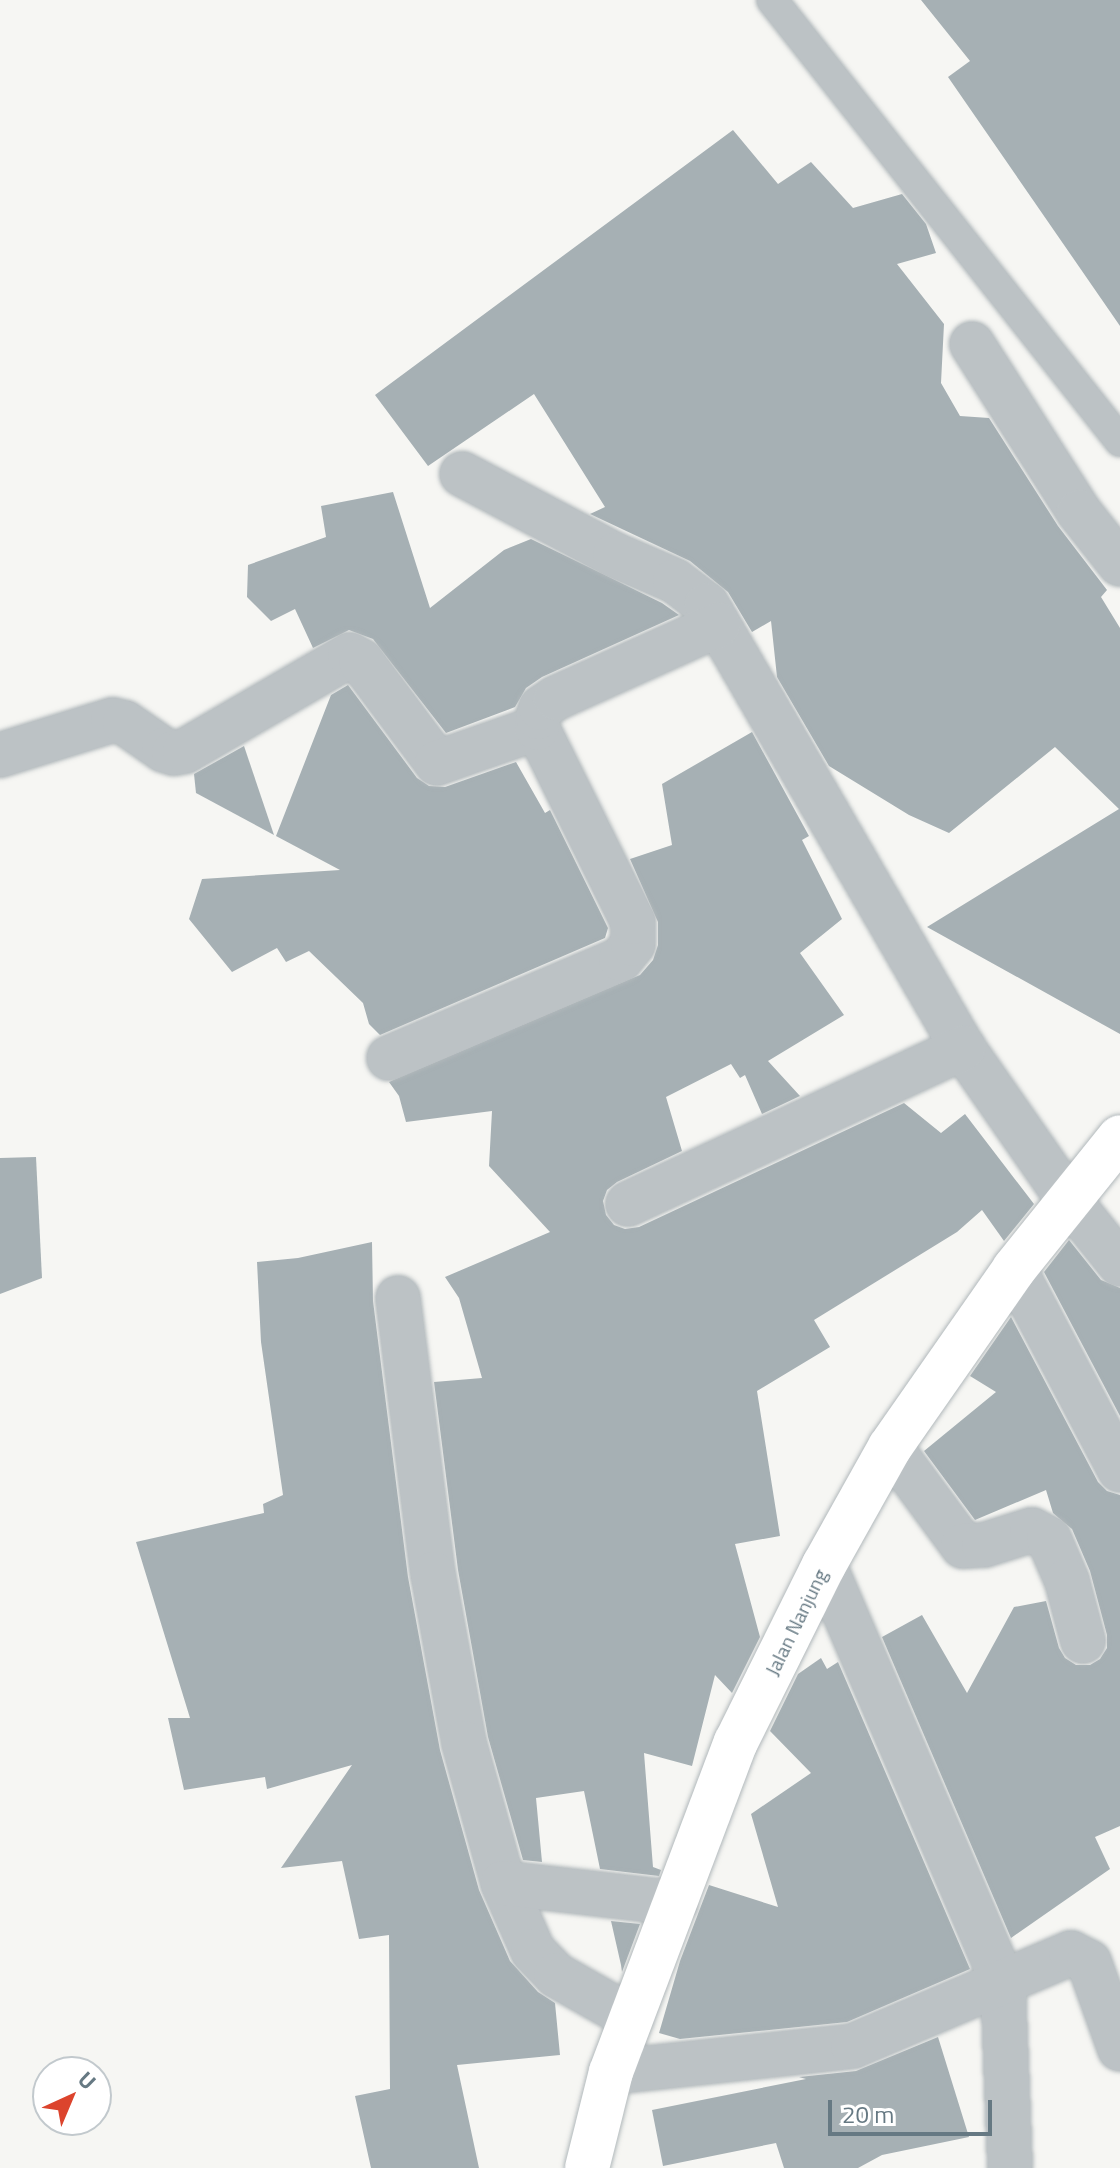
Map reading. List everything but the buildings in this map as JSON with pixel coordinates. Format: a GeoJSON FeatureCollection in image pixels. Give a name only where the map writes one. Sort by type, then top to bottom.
{"type":"FeatureCollection","features":[{"type":"Feature","properties":{"kind":"main road","name":"Jalan Nanjung"},"geometry":{"type":"LineString","coordinates":[[587,2168],[611,2072],[736,1742],[824,1565],[890,1447],[1014,1269],[1120,1137]]}},
{"type":"Feature","properties":{"kind":"street"},"geometry":{"type":"LineString","coordinates":[[972,344],[1079,512],[1120,564]]}},
{"type":"Feature","properties":{"kind":"street"},"geometry":{"type":"LineString","coordinates":[[462,474],[615,555],[685,587],[707,605],[963,1048],[1068,1199],[1120,1264]]}},
{"type":"Feature","properties":{"kind":"street"},"geometry":{"type":"LineString","coordinates":[[389,1058],[621,959],[633,944],[633,922],[537,728],[541,708],[556,698],[718,625]]}},
{"type":"Feature","properties":{"kind":"street"},"geometry":{"type":"LineString","coordinates":[[0,755],[113,720],[125,723],[164,750],[174,753],[185,751],[350,655],[361,661],[437,763],[537,728]]}},
{"type":"Feature","properties":{"kind":"street"},"geometry":{"type":"LineString","coordinates":[[628,1204],[963,1048]]}},
{"type":"Feature","properties":{"kind":"street"},"geometry":{"type":"LineString","coordinates":[[1014,1269],[1120,1470]]}},
{"type":"Feature","properties":{"kind":"street"},"geometry":{"type":"LineString","coordinates":[[398,1298],[433,1574],[464,1743],[503,1883],[533,1951],[556,1975],[632,2018]]}},
{"type":"Feature","properties":{"kind":"street"},"geometry":{"type":"LineString","coordinates":[[890,1447],[963,1546],[984,1545],[1032,1530],[1049,1539],[1067,1581],[1083,1641]]}},
{"type":"Feature","properties":{"kind":"street"},"geometry":{"type":"LineString","coordinates":[[824,1565],[1003,1983],[1010,2168]]}},
{"type":"Feature","properties":{"kind":"street"},"geometry":{"type":"LineString","coordinates":[[503,1883],[676,1903]]}},
{"type":"Feature","properties":{"kind":"street"},"geometry":{"type":"LineString","coordinates":[[611,2072],[853,2046],[1062,1955],[1078,1954],[1089,1962],[1120,2049]]}},
{"type":"Feature","properties":{"kind":"lane"},"geometry":{"type":"LineString","coordinates":[[772,0],[1120,441]]}}]}
